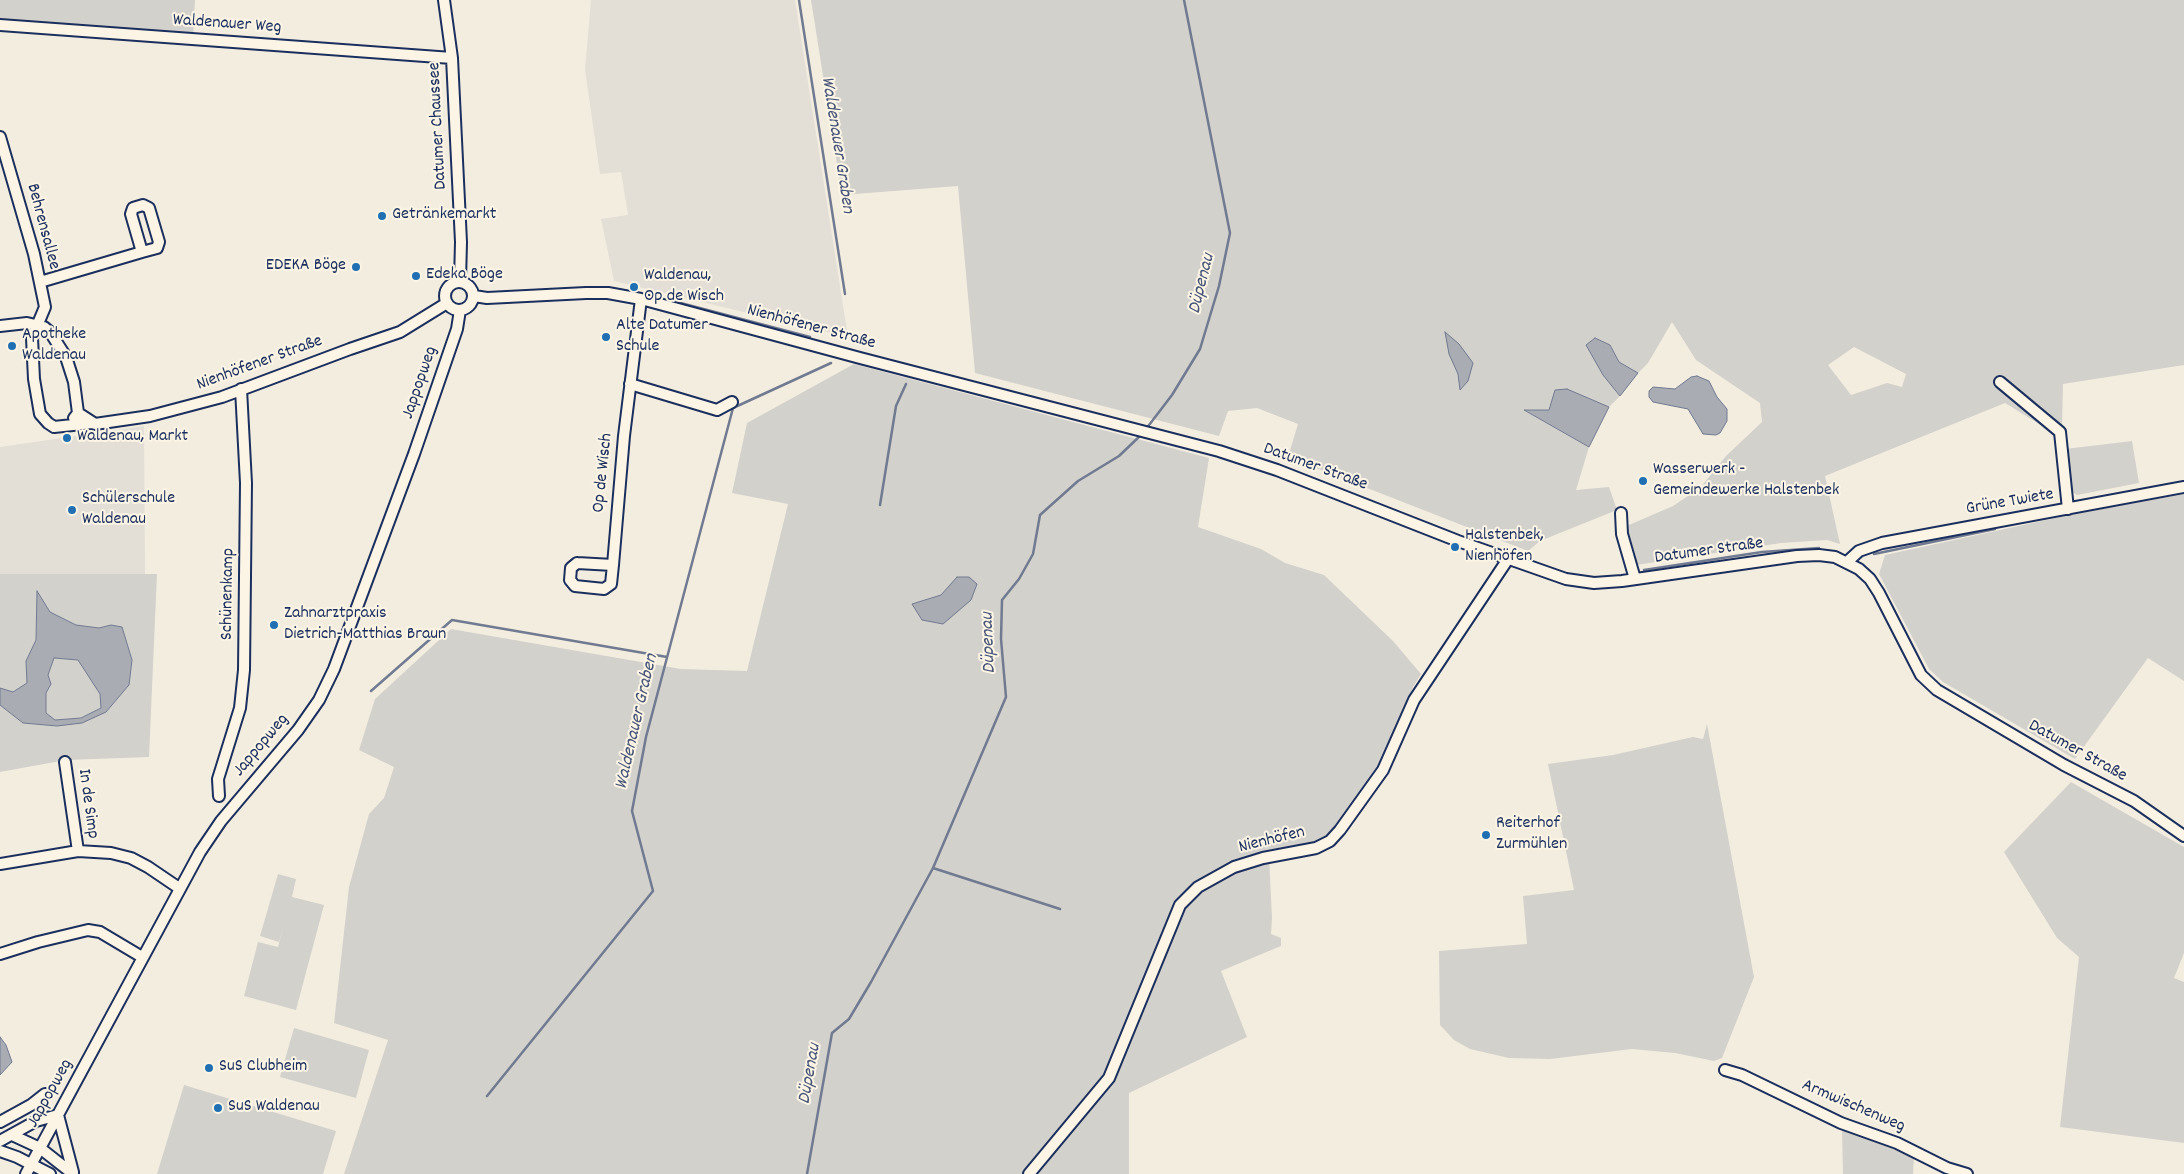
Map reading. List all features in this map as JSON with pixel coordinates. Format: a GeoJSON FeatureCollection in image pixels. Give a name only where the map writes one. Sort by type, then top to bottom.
{"type":"FeatureCollection","features":[{"type":"Feature","properties":{"kind":"street","name":"Datumer Chaussee"},"geometry":{"type":"LineString","coordinates":[[444,0],[452,58],[461,242],[460,281]]}},
{"type":"Feature","properties":{"kind":"street","name":"Waldenauer Weg"},"geometry":{"type":"LineString","coordinates":[[0,25],[452,58]]}},
{"type":"Feature","properties":{"kind":"street","name":"Behrensallee"},"geometry":{"type":"LineString","coordinates":[[0,137],[40,282],[45,307],[32,338],[34,379],[40,414],[54,427],[69,424]]}},
{"type":"Feature","properties":{"kind":"street"},"geometry":{"type":"LineString","coordinates":[[40,282],[142,252]]}},
{"type":"Feature","properties":{"kind":"street"},"geometry":{"type":"LineString","coordinates":[[460,281],[472,289],[474,296],[469,306],[460,310],[452,308],[447,303],[445,296],[447,288],[452,283],[460,281]]}},
{"type":"Feature","properties":{"kind":"street","name":"Nienhöfener Straße"},"geometry":{"type":"LineString","coordinates":[[474,296],[486,298],[608,293],[641,299],[860,358],[1153,433]]}},
{"type":"Feature","properties":{"kind":"street","name":"Op de Wisch"},"geometry":{"type":"LineString","coordinates":[[613,565],[630,384],[641,299]]}},
{"type":"Feature","properties":{"kind":"street","name":"Nienhöfener Straße"},"geometry":{"type":"LineString","coordinates":[[69,424],[150,416],[241,390],[400,332],[447,303]]}},
{"type":"Feature","properties":{"kind":"street","name":"Jappopweg"},"geometry":{"type":"LineString","coordinates":[[28,1170],[200,852],[216,828],[298,730],[319,700],[334,669],[442,374],[458,329],[460,310]]}},
{"type":"Feature","properties":{"kind":"street"},"geometry":{"type":"LineString","coordinates":[[0,326],[27,323],[37,325],[50,332],[66,357],[74,382],[78,413],[69,424]]}},
{"type":"Feature","properties":{"kind":"street"},"geometry":{"type":"LineString","coordinates":[[2000,382],[2060,432],[2068,509]]}},
{"type":"Feature","properties":{"kind":"street"},"geometry":{"type":"LineString","coordinates":[[630,384],[716,410],[732,402]]}},
{"type":"Feature","properties":{"kind":"street","name":"Schünenkamp"},"geometry":{"type":"LineString","coordinates":[[219,796],[218,779],[240,708],[244,670],[246,483],[241,390]]}},
{"type":"Feature","properties":{"kind":"street"},"geometry":{"type":"LineString","coordinates":[[78,413],[92,423]]}},
{"type":"Feature","properties":{"kind":"street","name":"Datumer Straße"},"geometry":{"type":"LineString","coordinates":[[1153,433],[1277,470],[1508,559],[1566,579],[1594,583],[1635,579],[1796,556],[1820,555],[1847,562],[1859,569],[1870,579],[1879,593],[1920,675],[1936,690],[2064,765],[2134,801],[2184,836]]}},
{"type":"Feature","properties":{"kind":"street","name":"Grüne Twiete"},"geometry":{"type":"LineString","coordinates":[[1847,562],[1859,550],[1882,543],[2184,487]]}},
{"type":"Feature","properties":{"kind":"street"},"geometry":{"type":"LineString","coordinates":[[1622,513],[1622,534],[1635,579]]}},
{"type":"Feature","properties":{"kind":"street","name":"Nienhöfen"},"geometry":{"type":"LineString","coordinates":[[1029,1174],[1109,1078],[1180,905],[1198,887],[1234,867],[1263,858],[1316,848],[1330,841],[1383,770],[1414,700],[1508,559]]}},
{"type":"Feature","properties":{"kind":"street","name":"In de Simp"},"geometry":{"type":"LineString","coordinates":[[65,762],[78,850]]}},
{"type":"Feature","properties":{"kind":"street","name":"In de Simp"},"geometry":{"type":"LineString","coordinates":[[0,864],[78,850],[111,853],[131,858],[179,888]]}},
{"type":"Feature","properties":{"kind":"street"},"geometry":{"type":"LineString","coordinates":[[0,954],[38,942],[88,930],[100,932],[142,957]]}},
{"type":"Feature","properties":{"kind":"street","name":"Armwischenweg"},"geometry":{"type":"LineString","coordinates":[[1725,1070],[1742,1075],[1842,1123],[1897,1143],[1948,1168],[1967,1174]]}},
{"type":"Feature","properties":{"kind":"street","name":"Jappopweg"},"geometry":{"type":"LineString","coordinates":[[0,1122],[31,1105],[45,1094]]}},
{"type":"Feature","properties":{"kind":"street"},"geometry":{"type":"LineString","coordinates":[[0,1141],[36,1121],[58,1115],[73,1173]]}},
{"type":"Feature","properties":{"kind":"street"},"geometry":{"type":"LineString","coordinates":[[12,1135],[40,1148],[73,1173]]}},
{"type":"Feature","properties":{"kind":"street"},"geometry":{"type":"LineString","coordinates":[[0,1151],[28,1170],[50,1174]]}},
{"type":"Feature","properties":{"kind":"shaded area"},"geometry":{"type":"Polygon","coordinates":[[[0,0],[195,0],[193,38],[0,21],[0,0]]]}},
{"type":"Feature","properties":{"kind":"shaded area"},"geometry":{"type":"Polygon","coordinates":[[[591,0],[795,0],[848,337],[614,281],[601,219],[628,215],[621,172],[600,174],[585,70],[591,0]]]}},
{"type":"Feature","properties":{"kind":"shaded area"},"geometry":{"type":"Polygon","coordinates":[[[811,0],[2184,0],[2184,365],[2063,384],[2062,428],[2049,430],[2005,403],[1825,476],[1840,544],[1827,540],[1781,543],[1636,565],[1627,536],[1629,525],[1673,506],[1700,488],[1726,456],[1762,422],[1760,403],[1696,360],[1672,322],[1648,363],[1638,373],[1619,362],[1610,345],[1595,338],[1586,345],[1603,375],[1620,396],[1609,407],[1567,389],[1549,410],[1525,411],[1589,447],[1576,490],[1609,487],[1617,510],[1540,541],[1528,551],[1288,457],[1298,424],[1257,408],[1228,411],[1219,436],[975,373],[958,186],[842,195],[811,0]],[[1854,347],[1828,365],[1851,395],[1887,383],[1902,387],[1906,374],[1854,347]]]}},
{"type":"Feature","properties":{"kind":"shaded area"},"geometry":{"type":"Polygon","coordinates":[[[1445,332],[1459,344],[1473,363],[1468,381],[1460,390],[1458,374],[1449,354],[1445,332]]]}},
{"type":"Feature","properties":{"kind":"shaded area"},"geometry":{"type":"Polygon","coordinates":[[[1595,338],[1610,345],[1619,362],[1638,373],[1620,396],[1603,375],[1586,345],[1595,338]]]}},
{"type":"Feature","properties":{"kind":"shaded area"},"geometry":{"type":"Polygon","coordinates":[[[854,364],[1209,458],[1198,527],[1261,549],[1285,563],[1324,575],[1393,641],[1421,674],[1413,687],[1378,768],[1341,827],[1306,846],[1269,857],[1271,934],[1281,938],[1281,946],[1221,971],[1247,1037],[1129,1093],[1129,1174],[1037,1174],[1072,1132],[1064,1126],[1024,1174],[344,1174],[388,1040],[334,1023],[349,887],[369,814],[384,798],[394,767],[359,750],[375,699],[451,629],[681,669],[747,671],[788,504],[732,493],[747,423],[854,364]]]}},
{"type":"Feature","properties":{"kind":"shaded area"},"geometry":{"type":"Polygon","coordinates":[[[1697,376],[1709,381],[1717,397],[1727,409],[1727,421],[1720,433],[1716,435],[1703,434],[1688,409],[1653,402],[1649,397],[1649,391],[1653,387],[1675,389],[1691,377],[1697,376]]]}},
{"type":"Feature","properties":{"kind":"shaded area"},"geometry":{"type":"Polygon","coordinates":[[[1567,389],[1609,407],[1589,447],[1524,410],[1549,410],[1555,390],[1567,389]]]}},
{"type":"Feature","properties":{"kind":"shaded area","name":"Schülerschule Waldenau"},"geometry":{"type":"Polygon","coordinates":[[[144,426],[145,574],[0,574],[0,447],[144,426]]]}},
{"type":"Feature","properties":{"kind":"shaded area"},"geometry":{"type":"Polygon","coordinates":[[[2132,441],[2139,483],[2077,495],[2071,491],[2065,449],[2132,441]]]}},
{"type":"Feature","properties":{"kind":"shaded area"},"geometry":{"type":"Polygon","coordinates":[[[2184,494],[2184,681],[2148,658],[2075,759],[1943,682],[1929,669],[1879,574],[1885,555],[2074,514],[2184,494]]]}},
{"type":"Feature","properties":{"kind":"shaded area"},"geometry":{"type":"Polygon","coordinates":[[[0,574],[157,574],[149,757],[66,760],[0,772],[0,705],[23,723],[57,726],[106,712],[129,685],[132,660],[122,627],[111,625],[99,628],[76,625],[50,612],[37,592],[36,640],[26,661],[27,683],[13,692],[0,688],[0,574]]]}},
{"type":"Feature","properties":{"kind":"shaded area"},"geometry":{"type":"Polygon","coordinates":[[[957,577],[969,577],[977,584],[971,600],[943,624],[922,620],[912,604],[941,595],[957,577]]]}},
{"type":"Feature","properties":{"kind":"shaded area"},"geometry":{"type":"Polygon","coordinates":[[[37,591],[50,612],[76,625],[99,628],[111,625],[122,627],[132,660],[129,685],[106,712],[82,723],[57,726],[23,723],[0,705],[0,688],[13,692],[27,683],[26,661],[36,640],[37,591]],[[54,658],[48,675],[51,684],[46,693],[46,713],[55,720],[81,718],[101,708],[100,694],[78,660],[54,658]]]}},
{"type":"Feature","properties":{"kind":"shaded area"},"geometry":{"type":"Polygon","coordinates":[[[54,658],[78,660],[100,694],[101,708],[81,718],[55,720],[46,713],[46,693],[51,684],[48,675],[54,658]]]}},
{"type":"Feature","properties":{"kind":"shaded area"},"geometry":{"type":"Polygon","coordinates":[[[1707,724],[1754,977],[1722,1058],[1714,1061],[1675,1053],[1632,1049],[1550,1059],[1509,1058],[1470,1049],[1454,1040],[1440,1025],[1439,951],[1527,944],[1523,896],[1574,890],[1548,764],[1613,755],[1693,737],[1703,739],[1707,724]]]}},
{"type":"Feature","properties":{"kind":"shaded area"},"geometry":{"type":"Polygon","coordinates":[[[2071,782],[2184,847],[2184,953],[2174,978],[2184,982],[2184,1143],[2060,1127],[2079,957],[2057,938],[2004,852],[2071,782]]]}},
{"type":"Feature","properties":{"kind":"shaded area"},"geometry":{"type":"Polygon","coordinates":[[[278,874],[296,879],[292,897],[324,905],[296,1010],[244,996],[258,942],[278,947],[285,920],[279,942],[260,936],[278,874]]]}},
{"type":"Feature","properties":{"kind":"shaded area"},"geometry":{"type":"Polygon","coordinates":[[[294,1028],[369,1050],[356,1098],[280,1077],[294,1028]]]}},
{"type":"Feature","properties":{"kind":"shaded area"},"geometry":{"type":"Polygon","coordinates":[[[0,1037],[6,1045],[12,1062],[0,1075],[0,1037]]]}},
{"type":"Feature","properties":{"kind":"shaded area","name":"SuS Waldenau"},"geometry":{"type":"Polygon","coordinates":[[[184,1085],[336,1131],[323,1174],[157,1174],[184,1085]]]}},
{"type":"Feature","properties":{"kind":"shaded area"},"geometry":{"type":"Polygon","coordinates":[[[1842,1129],[1914,1157],[1913,1174],[1843,1174],[1842,1129]]]}},
{"type":"Feature","properties":{"kind":"waterway","name":"Waldenauer Graben"},"geometry":{"type":"LineString","coordinates":[[799,0],[845,294]]}},
{"type":"Feature","properties":{"kind":"waterway","name":"Düpenau"},"geometry":{"type":"LineString","coordinates":[[1146,429],[1172,395],[1200,349],[1219,286],[1230,233],[1184,0]]}},
{"type":"Feature","properties":{"kind":"waterway"},"geometry":{"type":"LineString","coordinates":[[673,301],[810,337]]}},
{"type":"Feature","properties":{"kind":"waterway","name":"Waldenauer Graben"},"geometry":{"type":"LineString","coordinates":[[487,1096],[653,891],[632,811],[646,737],[733,408],[831,363]]}},
{"type":"Feature","properties":{"kind":"waterway"},"geometry":{"type":"LineString","coordinates":[[880,505],[896,406],[906,384]]}},
{"type":"Feature","properties":{"kind":"waterway","name":"Düpenau"},"geometry":{"type":"LineString","coordinates":[[807,1174],[832,1033],[849,1019],[933,868],[1006,697],[1001,639],[1002,600],[1019,579],[1033,554],[1040,515],[1078,481],[1119,456],[1141,435]]}},
{"type":"Feature","properties":{"kind":"waterway"},"geometry":{"type":"LineString","coordinates":[[1874,554],[1995,529]]}},
{"type":"Feature","properties":{"kind":"waterway"},"geometry":{"type":"LineString","coordinates":[[1644,570],[1762,552],[1819,548]]}},
{"type":"Feature","properties":{"kind":"waterway"},"geometry":{"type":"LineString","coordinates":[[371,691],[452,620],[667,657]]}},
{"type":"Feature","properties":{"kind":"waterway"},"geometry":{"type":"LineString","coordinates":[[933,868],[1060,909]]}},
{"type":"Feature","properties":{"kind":"place","name":"Getränkemarkt"},"geometry":{"type":"Point","coordinates":[382,216]}},
{"type":"Feature","properties":{"kind":"place","name":"EDEKA Böge"},"geometry":{"type":"Point","coordinates":[356,267]}},
{"type":"Feature","properties":{"kind":"place","name":"Edeka Böge"},"geometry":{"type":"Point","coordinates":[416,276]}},
{"type":"Feature","properties":{"kind":"place","name":"Waldenau, Op de Wisch"},"geometry":{"type":"Point","coordinates":[634,287]}},
{"type":"Feature","properties":{"kind":"place","name":"Alte Datumer Schule"},"geometry":{"type":"Point","coordinates":[606,337]}},
{"type":"Feature","properties":{"kind":"place","name":"Apotheke Waldenau"},"geometry":{"type":"Point","coordinates":[12,346]}},
{"type":"Feature","properties":{"kind":"place","name":"Waldenau, Markt"},"geometry":{"type":"Point","coordinates":[67,438]}},
{"type":"Feature","properties":{"kind":"place","name":"Wasserwerk - Gemeindewerke Halstenbek"},"geometry":{"type":"Point","coordinates":[1643,481]}},
{"type":"Feature","properties":{"kind":"place","name":"Schülerschule Waldenau"},"geometry":{"type":"Point","coordinates":[72,510]}},
{"type":"Feature","properties":{"kind":"place","name":"Halstenbek, Nienhöfen"},"geometry":{"type":"Point","coordinates":[1455,547]}},
{"type":"Feature","properties":{"kind":"place","name":"Zahnarztpraxis Dietrich-Matthias Braun"},"geometry":{"type":"Point","coordinates":[274,625]}},
{"type":"Feature","properties":{"kind":"place","name":"Reiterhof Zurmühlen"},"geometry":{"type":"Point","coordinates":[1486,835]}},
{"type":"Feature","properties":{"kind":"place","name":"SuS Clubheim"},"geometry":{"type":"Point","coordinates":[209,1068]}},
{"type":"Feature","properties":{"kind":"place","name":"SuS Waldenau"},"geometry":{"type":"Point","coordinates":[218,1108]}}]}
